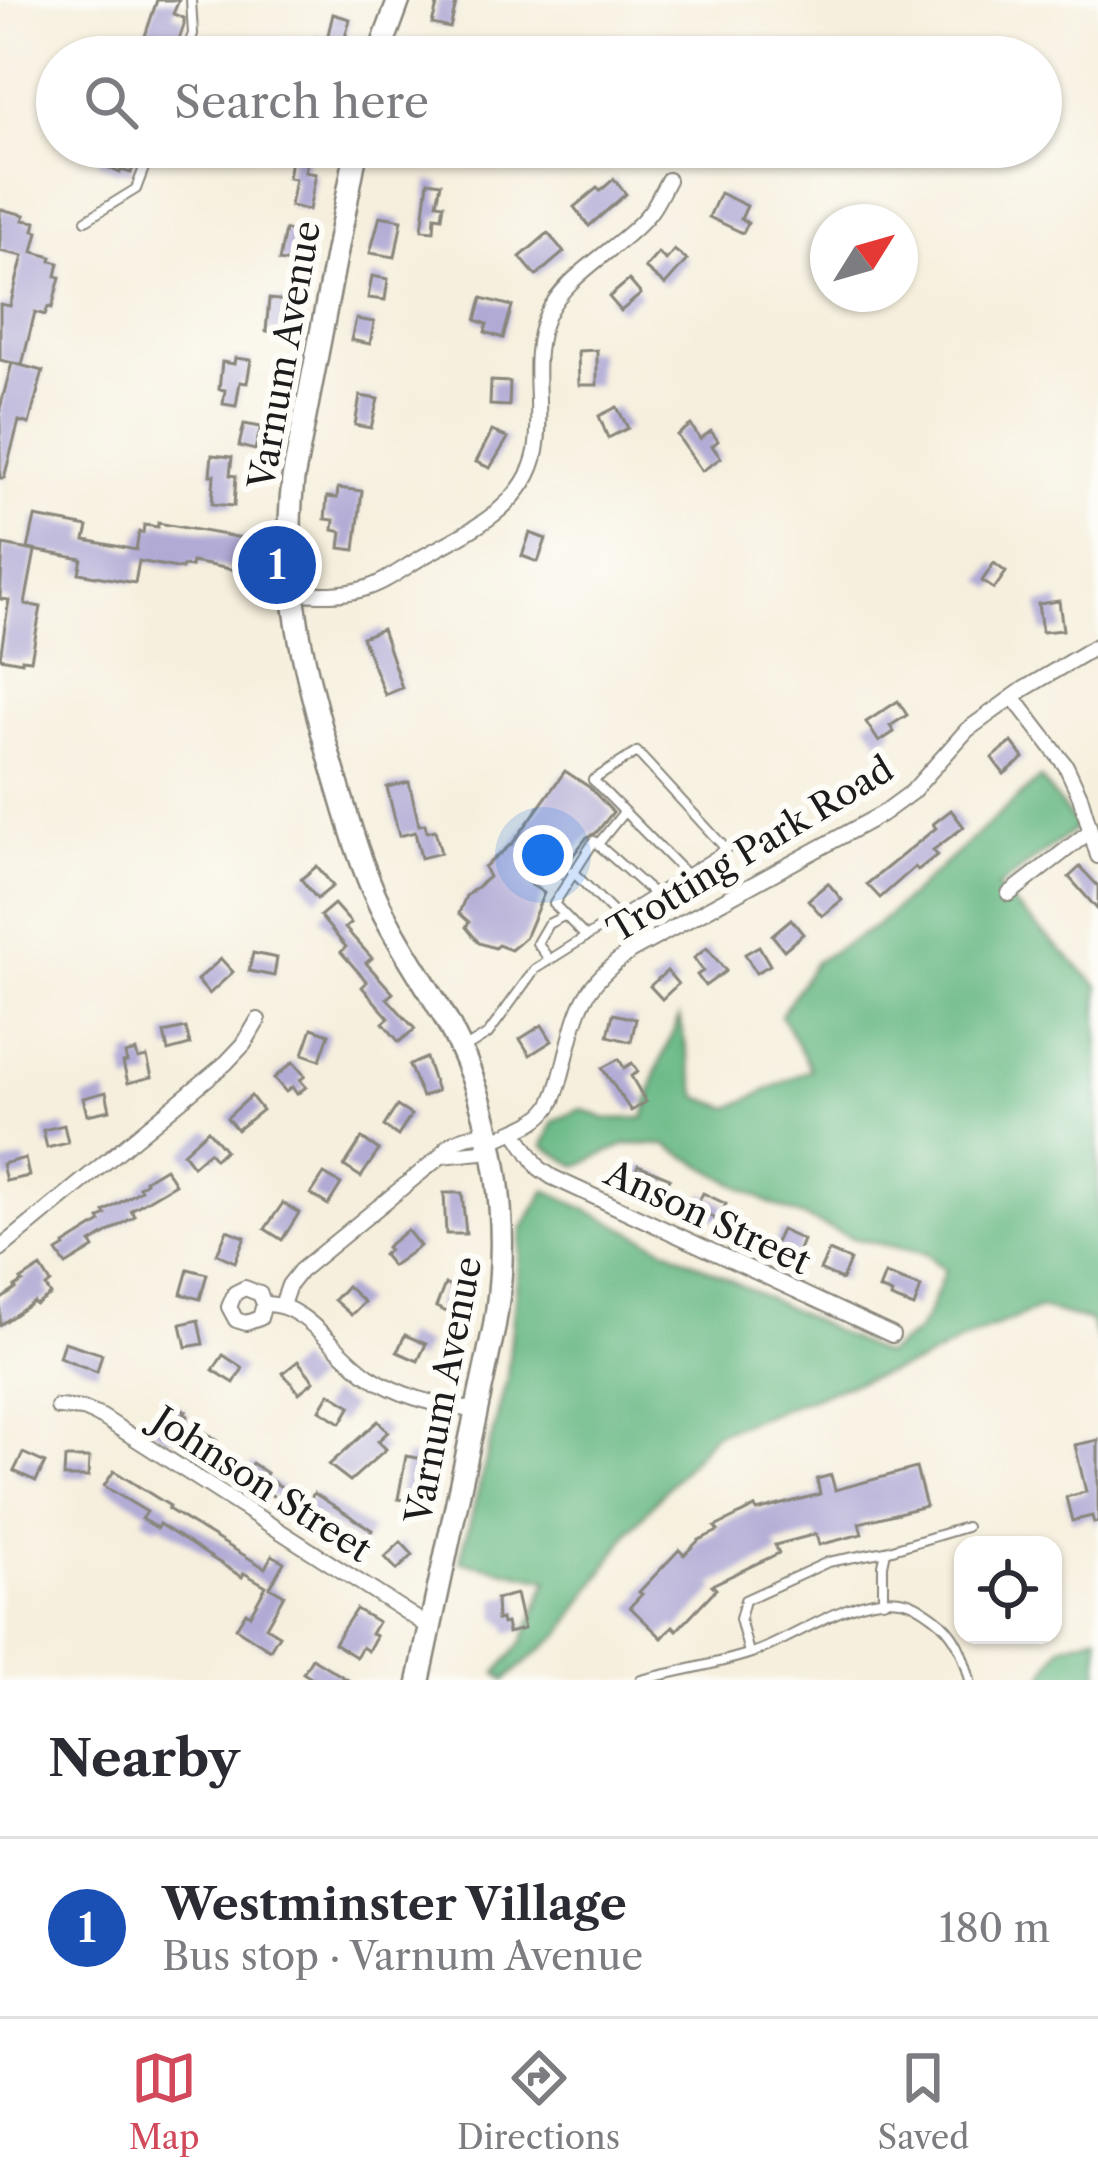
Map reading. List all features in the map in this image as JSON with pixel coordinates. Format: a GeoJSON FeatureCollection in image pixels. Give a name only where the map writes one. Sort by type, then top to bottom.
{"type":"FeatureCollection","features":[{"type":"Feature","properties":{"kind":"main road"},"geometry":{"type":"LineString","coordinates":[[386,36],[399,0]]}},
{"type":"Feature","properties":{"kind":"main road","name":"Varnum Avenue"},"geometry":{"type":"LineString","coordinates":[[353,168],[292,479],[291,593],[308,683],[358,850],[393,931],[461,1051],[490,1141],[501,1214],[503,1261],[494,1328],[418,1680]]}},
{"type":"Feature","properties":{"kind":"street"},"geometry":{"type":"LineString","coordinates":[[291,593],[336,595],[369,588],[479,525],[515,495],[536,450],[545,319],[589,267],[649,213],[668,180]]}},
{"type":"Feature","properties":{"kind":"street","name":"Trotting Park Road"},"geometry":{"type":"LineString","coordinates":[[283,1305],[300,1271],[441,1156],[481,1152],[490,1141],[543,1114],[554,1100],[578,1008],[592,982],[611,965],[882,814],[912,792],[967,730],[1098,645]]}},
{"type":"Feature","properties":{"kind":"street"},"geometry":{"type":"LineString","coordinates":[[1013,698],[1066,766],[1098,856]]}},
{"type":"Feature","properties":{"kind":"street"},"geometry":{"type":"LineString","coordinates":[[1009,894],[1089,832]]}},
{"type":"Feature","properties":{"kind":"street"},"geometry":{"type":"LineString","coordinates":[[0,1249],[226,1064],[258,1020]]}},
{"type":"Feature","properties":{"kind":"street","name":"Anson Street"},"geometry":{"type":"LineString","coordinates":[[515,1132],[539,1168],[552,1178],[892,1335]]}},
{"type":"Feature","properties":{"kind":"street"},"geometry":{"type":"LineString","coordinates":[[264,1304],[283,1305],[300,1314],[370,1376],[416,1398],[475,1410]]}},
{"type":"Feature","properties":{"kind":"street","name":"Johnson Street"},"geometry":{"type":"LineString","coordinates":[[58,1406],[83,1408],[102,1417],[428,1626]]}},
{"type":"Feature","properties":{"kind":"lane"},"geometry":{"type":"LineString","coordinates":[[191,0],[192,36]]}},
{"type":"Feature","properties":{"kind":"lane"},"geometry":{"type":"LineString","coordinates":[[86,220],[136,189],[144,168]]}},
{"type":"Feature","properties":{"kind":"lane"},"geometry":{"type":"LineString","coordinates":[[461,1051],[488,1034],[535,969],[726,849],[637,752],[592,780],[686,874]]}},
{"type":"Feature","properties":{"kind":"lane"},"geometry":{"type":"LineString","coordinates":[[598,844],[624,812]]}},
{"type":"Feature","properties":{"kind":"lane"},"geometry":{"type":"LineString","coordinates":[[586,937],[554,904],[594,841],[654,894]]}},
{"type":"Feature","properties":{"kind":"lane"},"geometry":{"type":"LineString","coordinates":[[572,871],[618,917]]}},
{"type":"Feature","properties":{"kind":"lane"},"geometry":{"type":"LineString","coordinates":[[549,959],[537,943],[548,924],[564,916]]}},
{"type":"Feature","properties":{"kind":"lane"},"geometry":{"type":"LineString","coordinates":[[749,1653],[740,1619],[745,1600],[828,1562],[966,1527]]}},
{"type":"Feature","properties":{"kind":"lane"},"geometry":{"type":"LineString","coordinates":[[883,1600],[886,1551]]}},
{"type":"Feature","properties":{"kind":"lane"},"geometry":{"type":"LineString","coordinates":[[640,1680],[749,1653],[850,1609],[899,1599],[947,1627],[958,1642],[970,1680]]}},
{"type":"Feature","properties":{"kind":"green space"},"geometry":{"type":"Polygon","coordinates":[[[1040,778],[1078,827],[997,888],[1098,986],[1098,1341],[1090,1321],[1040,1308],[919,1363],[714,1434],[631,1529],[562,1633],[505,1680],[497,1673],[523,1641],[548,1580],[460,1561],[507,1378],[522,1230],[546,1190],[884,1355],[917,1332],[945,1270],[926,1254],[853,1238],[767,1202],[666,1145],[627,1144],[577,1166],[543,1146],[554,1121],[581,1109],[607,1119],[644,1118],[679,1018],[698,1097],[730,1108],[811,1069],[781,1015],[815,962],[875,927],[1040,778]]]}},
{"type":"Feature","properties":{"kind":"green space"},"geometry":{"type":"Polygon","coordinates":[[[1098,1635],[1098,1680],[1041,1680],[1061,1646],[1098,1635]]]}},
{"type":"Feature","properties":{"kind":"building"},"geometry":{"type":"Polygon","coordinates":[[[157,0],[179,0],[173,14],[184,18],[180,36],[145,36],[157,0]]]}},
{"type":"Feature","properties":{"kind":"building"},"geometry":{"type":"Polygon","coordinates":[[[441,0],[457,0],[450,28],[432,24],[441,0]]]}},
{"type":"Feature","properties":{"kind":"building"},"geometry":{"type":"Polygon","coordinates":[[[333,14],[350,19],[346,36],[328,36],[333,14]]]}},
{"type":"Feature","properties":{"kind":"building"},"geometry":{"type":"Polygon","coordinates":[[[290,168],[316,174],[309,210],[290,206],[295,179],[288,178],[290,168]]]}},
{"type":"Feature","properties":{"kind":"building"},"geometry":{"type":"Polygon","coordinates":[[[614,179],[626,194],[589,226],[574,207],[614,179]]]}},
{"type":"Feature","properties":{"kind":"building"},"geometry":{"type":"Polygon","coordinates":[[[428,181],[441,183],[437,203],[444,204],[442,217],[435,216],[434,231],[422,230],[428,181]]]}},
{"type":"Feature","properties":{"kind":"building"},"geometry":{"type":"Polygon","coordinates":[[[720,193],[747,206],[741,219],[748,223],[743,233],[709,217],[720,193]]]}},
{"type":"Feature","properties":{"kind":"building"},"geometry":{"type":"Polygon","coordinates":[[[0,209],[36,222],[33,252],[59,263],[52,308],[45,315],[35,312],[22,365],[0,360],[0,304],[10,306],[23,256],[0,251],[0,209]]]}},
{"type":"Feature","properties":{"kind":"building"},"geometry":{"type":"Polygon","coordinates":[[[380,216],[402,220],[395,257],[370,253],[380,216]]]}},
{"type":"Feature","properties":{"kind":"building"},"geometry":{"type":"Polygon","coordinates":[[[285,230],[302,234],[296,264],[279,261],[285,230]]]}},
{"type":"Feature","properties":{"kind":"building"},"geometry":{"type":"Polygon","coordinates":[[[548,233],[564,252],[536,276],[520,257],[548,233]]]}},
{"type":"Feature","properties":{"kind":"building"},"geometry":{"type":"Polygon","coordinates":[[[674,250],[687,260],[665,285],[645,268],[658,253],[666,260],[674,250]]]}},
{"type":"Feature","properties":{"kind":"building"},"geometry":{"type":"Polygon","coordinates":[[[372,276],[388,279],[385,300],[368,298],[372,276]]]}},
{"type":"Feature","properties":{"kind":"building"},"geometry":{"type":"Polygon","coordinates":[[[629,280],[641,294],[621,311],[609,297],[629,280]]]}},
{"type":"Feature","properties":{"kind":"building"},"geometry":{"type":"Polygon","coordinates":[[[482,298],[512,306],[503,338],[485,332],[487,324],[476,320],[482,298]]]}},
{"type":"Feature","properties":{"kind":"building"},"geometry":{"type":"Polygon","coordinates":[[[269,299],[289,301],[286,333],[266,331],[269,299]]]}},
{"type":"Feature","properties":{"kind":"building"},"geometry":{"type":"Polygon","coordinates":[[[356,319],[374,322],[370,344],[351,340],[356,319]]]}},
{"type":"Feature","properties":{"kind":"building"},"geometry":{"type":"Polygon","coordinates":[[[597,350],[597,385],[579,385],[578,351],[597,350]]]}},
{"type":"Feature","properties":{"kind":"building"},"geometry":{"type":"Polygon","coordinates":[[[235,358],[251,360],[247,383],[240,382],[236,406],[223,404],[225,390],[219,389],[222,362],[234,364],[235,358]]]}},
{"type":"Feature","properties":{"kind":"building"},"geometry":{"type":"Polygon","coordinates":[[[12,363],[43,371],[29,424],[19,421],[4,478],[0,478],[0,408],[12,363]]]}},
{"type":"Feature","properties":{"kind":"building"},"geometry":{"type":"Polygon","coordinates":[[[491,381],[510,382],[509,406],[490,405],[491,381]]]}},
{"type":"Feature","properties":{"kind":"building"},"geometry":{"type":"Polygon","coordinates":[[[360,396],[378,399],[371,428],[355,425],[360,396]]]}},
{"type":"Feature","properties":{"kind":"building"},"geometry":{"type":"Polygon","coordinates":[[[617,407],[628,428],[608,438],[599,416],[617,407]]]}},
{"type":"Feature","properties":{"kind":"building"},"geometry":{"type":"Polygon","coordinates":[[[244,424],[261,427],[255,450],[239,446],[244,424]]]}},
{"type":"Feature","properties":{"kind":"building"},"geometry":{"type":"Polygon","coordinates":[[[691,425],[700,439],[711,431],[718,441],[712,446],[721,458],[702,471],[677,435],[691,425]]]}},
{"type":"Feature","properties":{"kind":"building"},"geometry":{"type":"Polygon","coordinates":[[[492,431],[508,438],[490,468],[476,462],[492,431]]]}},
{"type":"Feature","properties":{"kind":"building"},"geometry":{"type":"Polygon","coordinates":[[[212,455],[232,457],[234,506],[212,504],[212,455]]]}},
{"type":"Feature","properties":{"kind":"building"},"geometry":{"type":"Polygon","coordinates":[[[338,488],[362,491],[355,550],[340,548],[342,532],[333,530],[334,520],[325,519],[327,497],[337,498],[338,488]]]}},
{"type":"Feature","properties":{"kind":"building"},"geometry":{"type":"Polygon","coordinates":[[[35,517],[88,527],[85,540],[136,550],[144,525],[158,527],[158,523],[253,540],[247,572],[192,562],[182,569],[139,561],[135,583],[79,573],[82,559],[28,549],[35,517]]]}},
{"type":"Feature","properties":{"kind":"building"},"geometry":{"type":"Polygon","coordinates":[[[530,533],[546,539],[538,562],[522,556],[530,533]]]}},
{"type":"Feature","properties":{"kind":"building"},"geometry":{"type":"Polygon","coordinates":[[[3,545],[35,551],[25,604],[41,607],[31,660],[22,662],[0,658],[9,600],[0,599],[3,545]]]}},
{"type":"Feature","properties":{"kind":"building"},"geometry":{"type":"Polygon","coordinates":[[[994,563],[1006,572],[994,589],[982,581],[994,563]]]}},
{"type":"Feature","properties":{"kind":"building"},"geometry":{"type":"Polygon","coordinates":[[[1059,601],[1063,630],[1042,632],[1038,604],[1059,601]]]}},
{"type":"Feature","properties":{"kind":"building"},"geometry":{"type":"Polygon","coordinates":[[[382,629],[402,688],[385,695],[362,637],[382,629]]]}},
{"type":"Feature","properties":{"kind":"building"},"geometry":{"type":"Polygon","coordinates":[[[898,701],[907,715],[890,726],[894,732],[879,742],[866,722],[898,701]]]}},
{"type":"Feature","properties":{"kind":"building"},"geometry":{"type":"Polygon","coordinates":[[[1012,742],[1024,758],[1004,774],[992,758],[1012,742]]]}},
{"type":"Feature","properties":{"kind":"building"},"geometry":{"type":"Polygon","coordinates":[[[565,771],[613,812],[587,837],[561,877],[527,882],[544,893],[525,938],[511,950],[479,943],[459,913],[466,896],[489,877],[484,867],[513,843],[565,771]]]}},
{"type":"Feature","properties":{"kind":"building"},"geometry":{"type":"Polygon","coordinates":[[[409,782],[419,825],[425,824],[427,832],[435,830],[441,853],[421,858],[415,832],[399,836],[387,787],[409,782]]]}},
{"type":"Feature","properties":{"kind":"building"},"geometry":{"type":"Polygon","coordinates":[[[951,810],[964,827],[933,850],[937,855],[918,870],[915,867],[880,898],[867,884],[951,810]]]}},
{"type":"Feature","properties":{"kind":"building"},"geometry":{"type":"Polygon","coordinates":[[[317,866],[333,886],[317,899],[301,879],[317,866]]]}},
{"type":"Feature","properties":{"kind":"building"},"geometry":{"type":"Polygon","coordinates":[[[1080,867],[1098,886],[1098,910],[1069,877],[1080,867]]]}},
{"type":"Feature","properties":{"kind":"building"},"geometry":{"type":"Polygon","coordinates":[[[828,883],[842,900],[822,916],[808,900],[828,883]]]}},
{"type":"Feature","properties":{"kind":"building"},"geometry":{"type":"Polygon","coordinates":[[[334,904],[351,923],[345,928],[372,958],[366,963],[393,993],[387,998],[415,1029],[399,1042],[383,1023],[389,1018],[362,987],[367,982],[341,952],[346,947],[320,916],[334,904]]]}},
{"type":"Feature","properties":{"kind":"building"},"geometry":{"type":"Polygon","coordinates":[[[791,919],[803,934],[784,950],[772,935],[791,919]]]}},
{"type":"Feature","properties":{"kind":"building"},"geometry":{"type":"Polygon","coordinates":[[[759,946],[770,965],[756,973],[745,954],[759,946]]]}},
{"type":"Feature","properties":{"kind":"building"},"geometry":{"type":"Polygon","coordinates":[[[707,948],[726,971],[705,986],[697,975],[703,971],[694,958],[707,948]]]}},
{"type":"Feature","properties":{"kind":"building"},"geometry":{"type":"Polygon","coordinates":[[[253,953],[277,958],[274,976],[249,971],[253,953]]]}},
{"type":"Feature","properties":{"kind":"building"},"geometry":{"type":"Polygon","coordinates":[[[221,959],[233,972],[209,994],[197,980],[221,959]]]}},
{"type":"Feature","properties":{"kind":"building"},"geometry":{"type":"Polygon","coordinates":[[[667,971],[678,984],[662,999],[650,986],[667,971]]]}},
{"type":"Feature","properties":{"kind":"building"},"geometry":{"type":"Polygon","coordinates":[[[613,1014],[636,1019],[631,1042],[608,1036],[613,1014]]]}},
{"type":"Feature","properties":{"kind":"building"},"geometry":{"type":"Polygon","coordinates":[[[542,1025],[552,1041],[530,1055],[520,1039],[542,1025]]]}},
{"type":"Feature","properties":{"kind":"building"},"geometry":{"type":"Polygon","coordinates":[[[186,1028],[190,1045],[168,1051],[164,1033],[186,1028]]]}},
{"type":"Feature","properties":{"kind":"building"},"geometry":{"type":"Polygon","coordinates":[[[312,1028],[329,1034],[320,1060],[303,1054],[312,1028]]]}},
{"type":"Feature","properties":{"kind":"building"},"geometry":{"type":"Polygon","coordinates":[[[136,1051],[138,1059],[147,1057],[152,1077],[128,1083],[125,1054],[136,1051]]]}},
{"type":"Feature","properties":{"kind":"building"},"geometry":{"type":"Polygon","coordinates":[[[426,1058],[437,1091],[422,1097],[409,1065],[426,1058]]]}},
{"type":"Feature","properties":{"kind":"building"},"geometry":{"type":"Polygon","coordinates":[[[619,1059],[624,1068],[632,1063],[638,1072],[631,1076],[646,1102],[631,1111],[602,1068],[619,1059]]]}},
{"type":"Feature","properties":{"kind":"building"},"geometry":{"type":"Polygon","coordinates":[[[293,1062],[305,1076],[300,1080],[306,1087],[297,1094],[292,1087],[286,1092],[274,1078],[293,1062]]]}},
{"type":"Feature","properties":{"kind":"building"},"geometry":{"type":"Polygon","coordinates":[[[106,1092],[110,1110],[87,1115],[83,1098],[106,1092]]]}},
{"type":"Feature","properties":{"kind":"building"},"geometry":{"type":"Polygon","coordinates":[[[251,1096],[262,1110],[237,1130],[227,1118],[251,1096]]]}},
{"type":"Feature","properties":{"kind":"building"},"geometry":{"type":"Polygon","coordinates":[[[397,1106],[411,1115],[398,1136],[384,1126],[397,1106]]]}},
{"type":"Feature","properties":{"kind":"building"},"geometry":{"type":"Polygon","coordinates":[[[64,1125],[68,1143],[47,1148],[43,1130],[64,1125]]]}},
{"type":"Feature","properties":{"kind":"building"},"geometry":{"type":"Polygon","coordinates":[[[208,1130],[225,1150],[215,1159],[209,1152],[193,1166],[183,1153],[208,1130]]]}},
{"type":"Feature","properties":{"kind":"building"},"geometry":{"type":"Polygon","coordinates":[[[362,1138],[379,1150],[361,1177],[344,1166],[362,1138]]]}},
{"type":"Feature","properties":{"kind":"building"},"geometry":{"type":"Polygon","coordinates":[[[25,1158],[29,1176],[6,1181],[2,1164],[25,1158]]]}},
{"type":"Feature","properties":{"kind":"building"},"geometry":{"type":"Polygon","coordinates":[[[638,1165],[670,1178],[665,1189],[657,1186],[654,1192],[631,1182],[638,1165]]]}},
{"type":"Feature","properties":{"kind":"building"},"geometry":{"type":"Polygon","coordinates":[[[165,1168],[175,1184],[131,1210],[135,1216],[66,1265],[57,1252],[64,1245],[101,1222],[104,1212],[141,1190],[145,1180],[165,1168]]]}},
{"type":"Feature","properties":{"kind":"building"},"geometry":{"type":"Polygon","coordinates":[[[324,1174],[341,1184],[328,1205],[311,1194],[324,1174]]]}},
{"type":"Feature","properties":{"kind":"building"},"geometry":{"type":"Polygon","coordinates":[[[444,1193],[462,1193],[466,1234],[446,1234],[444,1193]]]}},
{"type":"Feature","properties":{"kind":"building"},"geometry":{"type":"Polygon","coordinates":[[[703,1193],[726,1204],[718,1220],[695,1209],[703,1193]]]}},
{"type":"Feature","properties":{"kind":"building"},"geometry":{"type":"Polygon","coordinates":[[[283,1203],[299,1213],[282,1240],[265,1229],[283,1203]]]}},
{"type":"Feature","properties":{"kind":"building"},"geometry":{"type":"Polygon","coordinates":[[[227,1230],[245,1237],[235,1262],[217,1254],[227,1230]]]}},
{"type":"Feature","properties":{"kind":"building"},"geometry":{"type":"Polygon","coordinates":[[[407,1230],[420,1246],[392,1266],[383,1255],[389,1250],[386,1247],[407,1230]]]}},
{"type":"Feature","properties":{"kind":"building"},"geometry":{"type":"Polygon","coordinates":[[[781,1230],[803,1240],[796,1257],[773,1247],[781,1230]]]}},
{"type":"Feature","properties":{"kind":"building"},"geometry":{"type":"Polygon","coordinates":[[[829,1251],[850,1260],[842,1280],[820,1270],[829,1251]]]}},
{"type":"Feature","properties":{"kind":"building"},"geometry":{"type":"Polygon","coordinates":[[[41,1267],[51,1283],[46,1287],[51,1295],[0,1325],[0,1300],[41,1267]]]}},
{"type":"Feature","properties":{"kind":"building"},"geometry":{"type":"Polygon","coordinates":[[[188,1269],[207,1274],[200,1299],[181,1294],[188,1269]]]}},
{"type":"Feature","properties":{"kind":"building"},"geometry":{"type":"Polygon","coordinates":[[[885,1274],[921,1287],[914,1307],[879,1289],[885,1274]]]}},
{"type":"Feature","properties":{"kind":"building"},"geometry":{"type":"Polygon","coordinates":[[[445,1284],[460,1293],[451,1314],[436,1307],[445,1284]]]}},
{"type":"Feature","properties":{"kind":"building"},"geometry":{"type":"Polygon","coordinates":[[[347,1286],[364,1302],[351,1315],[334,1300],[347,1286]]]}},
{"type":"Feature","properties":{"kind":"building"},"geometry":{"type":"Polygon","coordinates":[[[198,1320],[203,1344],[186,1347],[181,1324],[198,1320]]]}},
{"type":"Feature","properties":{"kind":"building"},"geometry":{"type":"Polygon","coordinates":[[[405,1335],[426,1344],[418,1361],[397,1352],[405,1335]]]}},
{"type":"Feature","properties":{"kind":"building"},"geometry":{"type":"Polygon","coordinates":[[[64,1342],[102,1354],[97,1372],[59,1357],[64,1342]]]}},
{"type":"Feature","properties":{"kind":"building"},"geometry":{"type":"Polygon","coordinates":[[[223,1355],[243,1368],[234,1383],[213,1370],[223,1355]]]}},
{"type":"Feature","properties":{"kind":"building"},"geometry":{"type":"Polygon","coordinates":[[[298,1361],[314,1381],[299,1393],[283,1373],[298,1361]]]}},
{"type":"Feature","properties":{"kind":"building"},"geometry":{"type":"Polygon","coordinates":[[[330,1393],[351,1406],[341,1423],[320,1410],[330,1393]]]}},
{"type":"Feature","properties":{"kind":"building"},"geometry":{"type":"Polygon","coordinates":[[[171,1401],[186,1411],[186,1420],[217,1441],[208,1455],[174,1433],[169,1440],[153,1430],[171,1401]]]}},
{"type":"Feature","properties":{"kind":"building"},"geometry":{"type":"Polygon","coordinates":[[[378,1421],[388,1432],[378,1441],[386,1449],[350,1481],[329,1465],[378,1421]]]}},
{"type":"Feature","properties":{"kind":"building"},"geometry":{"type":"Polygon","coordinates":[[[1098,1440],[1098,1522],[1092,1516],[1072,1521],[1066,1497],[1086,1492],[1075,1445],[1098,1440]]]}},
{"type":"Feature","properties":{"kind":"building"},"geometry":{"type":"Polygon","coordinates":[[[23,1453],[45,1463],[36,1481],[14,1471],[23,1453]]]}},
{"type":"Feature","properties":{"kind":"building"},"geometry":{"type":"Polygon","coordinates":[[[406,1456],[423,1459],[418,1502],[398,1499],[406,1456]]]}},
{"type":"Feature","properties":{"kind":"building"},"geometry":{"type":"Polygon","coordinates":[[[65,1458],[89,1458],[88,1477],[64,1477],[65,1458]]]}},
{"type":"Feature","properties":{"kind":"building"},"geometry":{"type":"Polygon","coordinates":[[[252,1463],[267,1473],[265,1477],[308,1503],[314,1493],[372,1530],[363,1545],[320,1518],[312,1530],[297,1521],[300,1516],[284,1503],[259,1487],[256,1491],[240,1482],[252,1463]]]}},
{"type":"Feature","properties":{"kind":"building"},"geometry":{"type":"Polygon","coordinates":[[[916,1468],[926,1506],[859,1523],[862,1534],[819,1545],[816,1534],[775,1545],[779,1553],[712,1585],[716,1589],[677,1630],[673,1626],[662,1638],[630,1607],[679,1550],[684,1555],[699,1540],[718,1531],[715,1527],[755,1507],[757,1511],[820,1494],[817,1479],[831,1475],[835,1490],[916,1468]]]}},
{"type":"Feature","properties":{"kind":"building"},"geometry":{"type":"Polygon","coordinates":[[[114,1471],[265,1568],[272,1555],[284,1562],[270,1587],[284,1595],[266,1627],[279,1635],[270,1650],[236,1628],[246,1612],[250,1615],[266,1586],[244,1573],[242,1577],[159,1524],[157,1528],[142,1519],[147,1512],[104,1486],[114,1471]]]}},
{"type":"Feature","properties":{"kind":"building"},"geometry":{"type":"Polygon","coordinates":[[[401,1542],[413,1555],[397,1570],[385,1557],[401,1542]]]}},
{"type":"Feature","properties":{"kind":"building"},"geometry":{"type":"Polygon","coordinates":[[[516,1594],[524,1629],[508,1633],[506,1623],[497,1620],[496,1599],[516,1594]]]}},
{"type":"Feature","properties":{"kind":"building"},"geometry":{"type":"Polygon","coordinates":[[[356,1609],[378,1622],[368,1651],[362,1647],[356,1657],[334,1643],[356,1609]]]}},
{"type":"Feature","properties":{"kind":"building"},"geometry":{"type":"Polygon","coordinates":[[[312,1658],[348,1680],[315,1680],[303,1673],[312,1658]]]}},
{"type":"Feature","properties":{"kind":"place","name":"Westminster Village"},"geometry":{"type":"Point","coordinates":[277,565]}}]}
